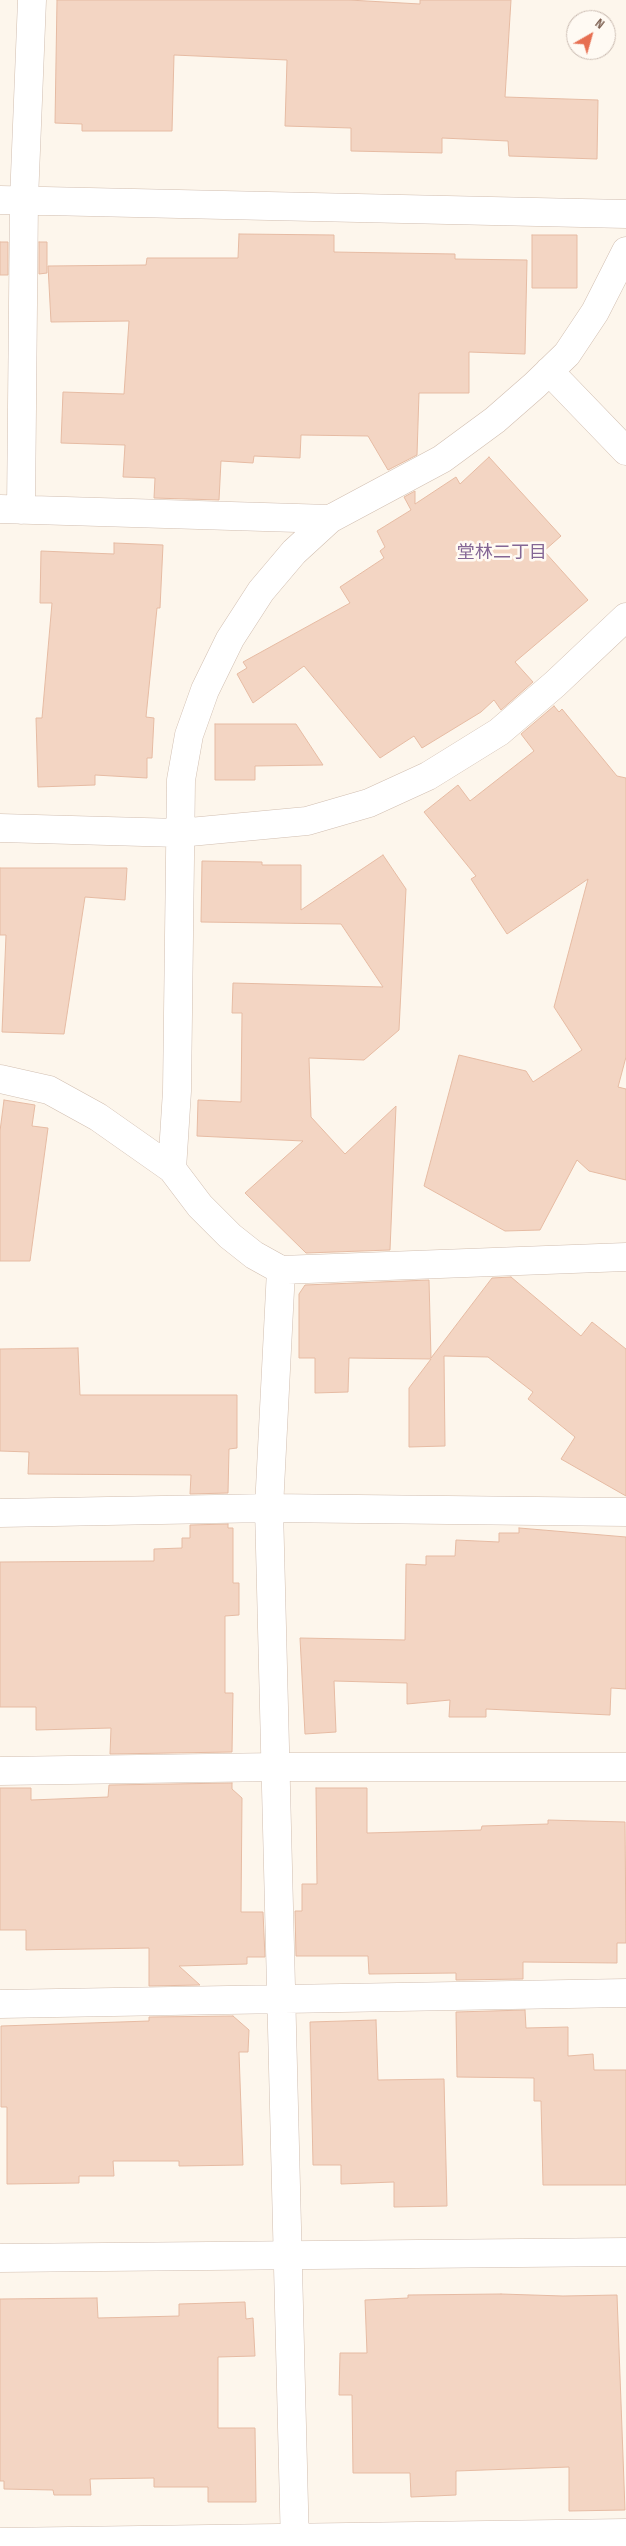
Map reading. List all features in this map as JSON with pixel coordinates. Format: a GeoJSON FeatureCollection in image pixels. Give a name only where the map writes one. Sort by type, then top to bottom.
{"type":"FeatureCollection","features":[{"type":"Feature","properties":{"kind":"street"},"geometry":{"type":"LineString","coordinates":[[32,0],[12,200],[10,510],[330,519]]}},
{"type":"Feature","properties":{"kind":"street"},"geometry":{"type":"LineString","coordinates":[[12,200],[626,214]]}},
{"type":"Feature","properties":{"kind":"street"},"geometry":{"type":"LineString","coordinates":[[172,1169],[177,1091],[181,780],[189,734],[205,690],[230,639],[261,591],[294,552],[330,519],[442,459],[495,420],[567,354],[595,312],[626,251]]}},
{"type":"Feature","properties":{"kind":"street"},"geometry":{"type":"LineString","coordinates":[[549,371],[626,451]]}},
{"type":"Feature","properties":{"kind":"street"},"geometry":{"type":"LineString","coordinates":[[0,828],[179,833],[307,822],[369,803],[428,776],[499,732],[555,684],[626,617]]}},
{"type":"Feature","properties":{"kind":"street"},"geometry":{"type":"LineString","coordinates":[[0,1079],[49,1090],[98,1117],[172,1169],[200,1206],[230,1236],[254,1255],[281,1270],[626,1257]]}},
{"type":"Feature","properties":{"kind":"street"},"geometry":{"type":"LineString","coordinates":[[281,1270],[269,1508],[295,2542]]}},
{"type":"Feature","properties":{"kind":"street"},"geometry":{"type":"LineString","coordinates":[[0,1513],[269,1508],[626,1512]]}},
{"type":"Feature","properties":{"kind":"street"},"geometry":{"type":"LineString","coordinates":[[0,1771],[277,1767],[626,1767]]}},
{"type":"Feature","properties":{"kind":"street"},"geometry":{"type":"LineString","coordinates":[[0,2004],[626,1993]]}},
{"type":"Feature","properties":{"kind":"street"},"geometry":{"type":"LineString","coordinates":[[0,2258],[626,2252]]}},
{"type":"Feature","properties":{"kind":"street"},"geometry":{"type":"LineString","coordinates":[[0,2542],[295,2542],[626,2533]]}},
{"type":"Feature","properties":{"kind":"building"},"geometry":{"type":"Polygon","coordinates":[[[57,0],[349,0],[420,4],[420,0],[511,0],[505,97],[598,100],[597,159],[509,156],[508,141],[442,138],[442,153],[351,151],[351,128],[285,126],[287,60],[174,55],[172,131],[82,131],[82,124],[55,123],[57,0]]]}},
{"type":"Feature","properties":{"kind":"building"},"geometry":{"type":"Polygon","coordinates":[[[239,234],[334,235],[334,252],[455,254],[455,259],[527,260],[525,354],[469,352],[469,393],[419,393],[417,455],[388,470],[368,436],[301,435],[300,458],[254,456],[253,463],[221,461],[219,500],[154,498],[155,478],[123,477],[125,445],[61,443],[63,392],[124,394],[129,321],[51,322],[48,266],[146,265],[147,258],[238,258],[239,234]]]}},
{"type":"Feature","properties":{"kind":"building"},"geometry":{"type":"Polygon","coordinates":[[[532,235],[577,235],[577,288],[532,288],[532,235]]]}},
{"type":"Feature","properties":{"kind":"building"},"geometry":{"type":"Polygon","coordinates":[[[0,242],[8,242],[8,275],[0,275],[0,242]]]}},
{"type":"Feature","properties":{"kind":"building"},"geometry":{"type":"Polygon","coordinates":[[[39,242],[47,242],[47,273],[39,274],[39,242]]]}},
{"type":"Feature","properties":{"kind":"building"},"geometry":{"type":"Polygon","coordinates":[[[489,457],[561,536],[544,551],[588,600],[515,662],[533,682],[501,710],[494,700],[481,712],[422,748],[414,736],[380,758],[304,666],[253,703],[237,674],[247,668],[243,662],[350,603],[340,587],[384,558],[380,551],[385,547],[377,531],[411,510],[404,497],[415,491],[415,504],[456,477],[460,484],[489,457]]]}},
{"type":"Feature","properties":{"kind":"building"},"geometry":{"type":"Polygon","coordinates":[[[114,543],[163,545],[160,608],[157,608],[146,717],[154,718],[152,758],[147,758],[147,778],[95,775],[95,785],[38,787],[36,718],[42,718],[52,603],[40,603],[41,551],[114,554],[114,543]]]}},
{"type":"Feature","properties":{"kind":"building"},"geometry":{"type":"Polygon","coordinates":[[[554,706],[559,712],[562,709],[617,776],[626,778],[626,1057],[618,1087],[626,1089],[626,1180],[589,1171],[577,1160],[540,1230],[505,1231],[424,1186],[459,1055],[526,1071],[533,1082],[582,1050],[554,1007],[588,879],[507,934],[471,879],[476,876],[424,812],[458,785],[470,801],[534,751],[521,734],[554,706]]]}},
{"type":"Feature","properties":{"kind":"building"},"geometry":{"type":"Polygon","coordinates":[[[215,724],[296,724],[323,765],[255,766],[255,780],[215,780],[215,724]]]}},
{"type":"Feature","properties":{"kind":"building"},"geometry":{"type":"Polygon","coordinates":[[[383,855],[406,889],[399,1030],[364,1060],[309,1058],[311,1117],[345,1154],[396,1106],[390,1250],[306,1253],[245,1193],[303,1141],[197,1136],[198,1100],[241,1102],[242,1013],[232,1013],[233,983],[383,987],[341,924],[201,922],[202,861],[262,862],[262,865],[301,865],[301,910],[383,855]]]}},
{"type":"Feature","properties":{"kind":"building"},"geometry":{"type":"Polygon","coordinates":[[[0,868],[127,868],[125,900],[85,897],[64,1034],[2,1032],[6,935],[0,935],[0,868]]]}},
{"type":"Feature","properties":{"kind":"building"},"geometry":{"type":"Polygon","coordinates":[[[4,1100],[35,1105],[32,1126],[48,1128],[30,1261],[0,1261],[0,1131],[4,1100]]]}},
{"type":"Feature","properties":{"kind":"building"},"geometry":{"type":"Polygon","coordinates":[[[511,1277],[581,1336],[592,1322],[626,1349],[626,1496],[561,1459],[575,1437],[528,1399],[533,1392],[488,1357],[444,1356],[445,1446],[409,1447],[409,1388],[431,1359],[349,1358],[348,1392],[315,1393],[315,1358],[299,1358],[299,1294],[305,1285],[429,1280],[431,1358],[492,1278],[511,1277]]]}},
{"type":"Feature","properties":{"kind":"building"},"geometry":{"type":"Polygon","coordinates":[[[78,1348],[80,1395],[237,1395],[237,1448],[229,1449],[228,1493],[190,1494],[191,1475],[28,1474],[29,1452],[0,1451],[0,1349],[78,1348]]]}},
{"type":"Feature","properties":{"kind":"building"},"geometry":{"type":"Polygon","coordinates":[[[228,1524],[228,1528],[233,1528],[233,1583],[239,1583],[239,1615],[225,1616],[225,1693],[233,1693],[232,1752],[110,1754],[111,1728],[36,1730],[36,1707],[0,1707],[0,1562],[154,1561],[154,1549],[182,1548],[182,1538],[190,1538],[190,1525],[228,1524]]]}},
{"type":"Feature","properties":{"kind":"building"},"geometry":{"type":"Polygon","coordinates":[[[519,1528],[626,1537],[626,1689],[611,1688],[610,1715],[486,1709],[486,1717],[449,1717],[450,1700],[407,1704],[407,1683],[334,1681],[336,1732],[305,1734],[300,1638],[405,1640],[406,1564],[426,1565],[426,1556],[455,1556],[456,1540],[499,1542],[499,1533],[519,1533],[519,1528]]]}},
{"type":"Feature","properties":{"kind":"building"},"geometry":{"type":"Polygon","coordinates":[[[232,1783],[232,1789],[242,1798],[241,1912],[263,1912],[265,1957],[247,1957],[247,1964],[179,1966],[200,1985],[149,1986],[149,1948],[26,1950],[26,1930],[0,1930],[0,1788],[31,1788],[31,1800],[108,1797],[109,1785],[232,1783]]]}},
{"type":"Feature","properties":{"kind":"building"},"geometry":{"type":"Polygon","coordinates":[[[316,1788],[367,1788],[367,1833],[481,1830],[482,1826],[548,1824],[548,1820],[625,1822],[626,1943],[617,1943],[617,1963],[523,1962],[523,1979],[456,1980],[456,1973],[369,1974],[368,1956],[296,1956],[295,1911],[302,1911],[302,1884],[317,1884],[316,1788]]]}},
{"type":"Feature","properties":{"kind":"building"},"geometry":{"type":"Polygon","coordinates":[[[525,2010],[526,2028],[568,2027],[568,2056],[593,2054],[594,2070],[626,2070],[626,2185],[543,2185],[541,2101],[534,2101],[534,2078],[457,2077],[456,2012],[525,2010]]]}},
{"type":"Feature","properties":{"kind":"building"},"geometry":{"type":"Polygon","coordinates":[[[233,2016],[249,2030],[248,2052],[239,2052],[243,2165],[179,2166],[179,2161],[113,2161],[114,2176],[79,2176],[79,2183],[7,2184],[7,2107],[1,2107],[1,2026],[149,2021],[149,2017],[233,2016]]]}},
{"type":"Feature","properties":{"kind":"building"},"geometry":{"type":"Polygon","coordinates":[[[376,2020],[378,2080],[444,2079],[447,2206],[394,2207],[394,2182],[341,2184],[341,2165],[313,2165],[310,2022],[376,2020]]]}},
{"type":"Feature","properties":{"kind":"building"},"geometry":{"type":"Polygon","coordinates":[[[408,2295],[617,2295],[625,2510],[569,2511],[569,2467],[456,2471],[456,2495],[411,2497],[410,2473],[353,2473],[352,2395],[339,2395],[340,2353],[367,2353],[365,2300],[408,2298],[408,2295]]]}},
{"type":"Feature","properties":{"kind":"building"},"geometry":{"type":"Polygon","coordinates":[[[97,2298],[98,2318],[179,2316],[179,2304],[245,2302],[246,2319],[253,2318],[255,2356],[218,2357],[218,2428],[255,2428],[256,2502],[208,2502],[208,2487],[154,2487],[154,2478],[90,2479],[91,2495],[54,2495],[53,2490],[4,2489],[4,2481],[0,2481],[0,2299],[97,2298]]]}},
{"type":"Feature","properties":{"kind":"district","name":"堂林二丁目"},"geometry":{"type":"Point","coordinates":[502,553]}}]}
